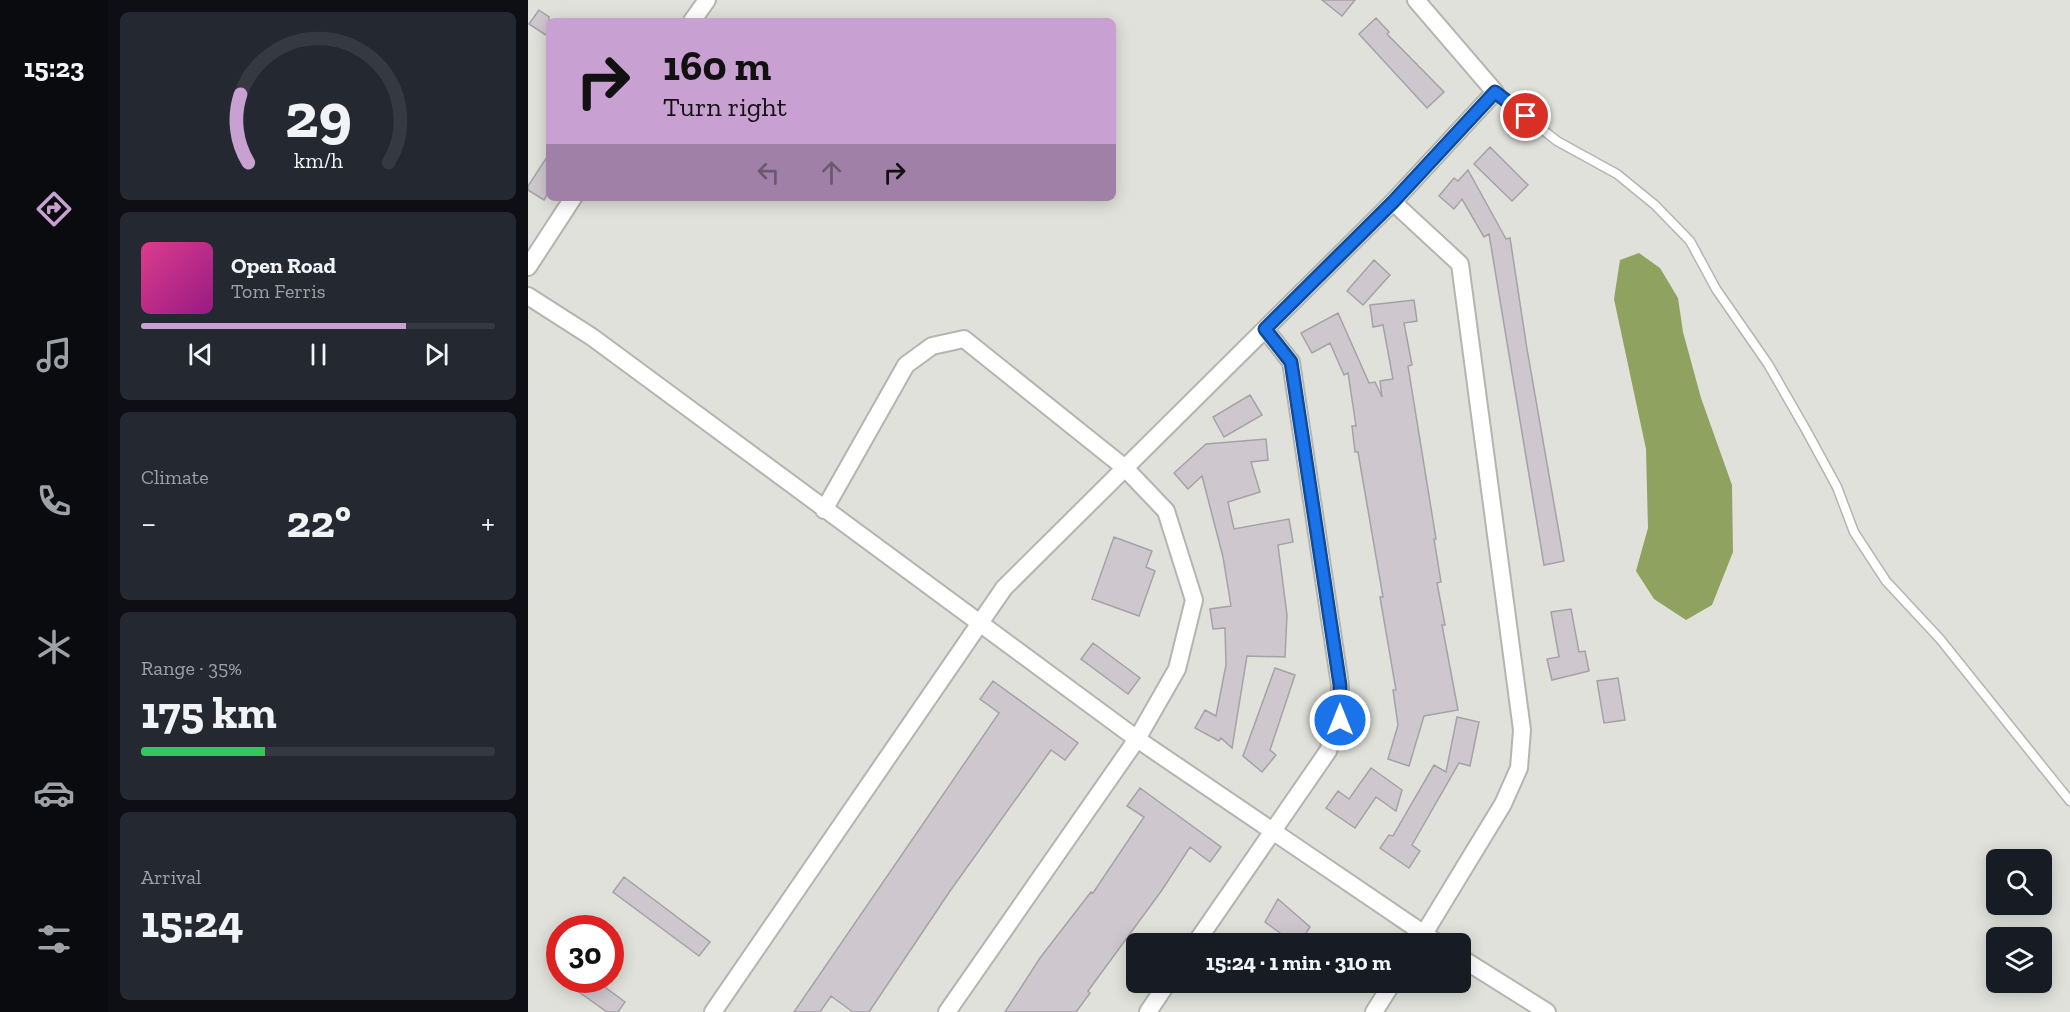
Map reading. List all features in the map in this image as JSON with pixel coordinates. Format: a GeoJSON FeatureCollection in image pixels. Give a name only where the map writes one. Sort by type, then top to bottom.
{"type":"FeatureCollection","features":[{"type":"Feature","properties":{"kind":"street"},"geometry":{"type":"LineString","coordinates":[[694,18],[707,0]]}},
{"type":"Feature","properties":{"kind":"street"},"geometry":{"type":"LineString","coordinates":[[713,1012],[1004,588],[1393,202],[1495,92],[1416,0]]}},
{"type":"Feature","properties":{"kind":"street"},"geometry":{"type":"LineString","coordinates":[[528,267],[571,201]]}},
{"type":"Feature","properties":{"kind":"street"},"geometry":{"type":"LineString","coordinates":[[1393,202],[1460,264],[1522,730],[1519,768],[1503,804],[1431,933]]}},
{"type":"Feature","properties":{"kind":"street"},"geometry":{"type":"LineString","coordinates":[[528,296],[592,337],[1137,739],[1272,829],[1417,933]]}},
{"type":"Feature","properties":{"kind":"street"},"geometry":{"type":"LineString","coordinates":[[1202,933],[1272,829],[1328,752],[1340,720],[1340,685],[1291,362],[1265,329]]}},
{"type":"Feature","properties":{"kind":"street"},"geometry":{"type":"LineString","coordinates":[[824,510],[906,365],[932,346],[964,339],[1125,468],[1166,511],[1194,600],[1177,669],[1137,739],[947,1012]]}},
{"type":"Feature","properties":{"kind":"street"},"geometry":{"type":"LineString","coordinates":[[1471,964],[1546,1012]]}},
{"type":"Feature","properties":{"kind":"street"},"geometry":{"type":"LineString","coordinates":[[1148,1012],[1161,993]]}},
{"type":"Feature","properties":{"kind":"street"},"geometry":{"type":"LineString","coordinates":[[1374,1012],[1386,993]]}},
{"type":"Feature","properties":{"kind":"lane"},"geometry":{"type":"LineString","coordinates":[[1495,92],[1557,141],[1617,174],[1655,205],[1690,241],[1716,289],[1768,364],[1837,487],[1854,532],[1886,581],[1940,639],[2070,801]]}},
{"type":"Feature","properties":{"kind":"shaded area"},"geometry":{"type":"Polygon","coordinates":[[[1639,253],[1660,268],[1678,298],[1683,332],[1701,398],[1732,485],[1733,552],[1712,605],[1686,620],[1654,599],[1636,571],[1648,528],[1646,449],[1614,299],[1620,260],[1639,253]]]}},
{"type":"Feature","properties":{"kind":"building"},"geometry":{"type":"Polygon","coordinates":[[[1322,0],[1355,0],[1342,16],[1322,0]]]}},
{"type":"Feature","properties":{"kind":"building"},"geometry":{"type":"Polygon","coordinates":[[[539,10],[549,17],[546,18],[546,35],[529,24],[539,10]]]}},
{"type":"Feature","properties":{"kind":"building"},"geometry":{"type":"Polygon","coordinates":[[[1376,18],[1389,32],[1387,34],[1444,92],[1427,108],[1359,34],[1376,18]]]}},
{"type":"Feature","properties":{"kind":"building"},"geometry":{"type":"Polygon","coordinates":[[[1490,147],[1528,185],[1512,201],[1474,164],[1490,147]]]}},
{"type":"Feature","properties":{"kind":"building"},"geometry":{"type":"Polygon","coordinates":[[[546,159],[546,197],[544,200],[528,190],[528,186],[546,159]]]}},
{"type":"Feature","properties":{"kind":"building"},"geometry":{"type":"Polygon","coordinates":[[[1468,170],[1506,239],[1510,238],[1564,561],[1544,565],[1489,234],[1484,237],[1462,199],[1454,209],[1439,196],[1454,178],[1458,181],[1468,170]]]}},
{"type":"Feature","properties":{"kind":"building"},"geometry":{"type":"Polygon","coordinates":[[[1374,260],[1390,275],[1363,305],[1347,291],[1374,260]]]}},
{"type":"Feature","properties":{"kind":"building"},"geometry":{"type":"Polygon","coordinates":[[[1414,300],[1417,321],[1404,323],[1412,365],[1408,366],[1436,539],[1434,539],[1441,582],[1437,583],[1445,625],[1442,625],[1458,710],[1424,716],[1409,766],[1388,759],[1398,725],[1393,690],[1396,690],[1380,597],[1383,597],[1358,452],[1355,452],[1352,426],[1356,426],[1348,373],[1344,375],[1330,343],[1312,353],[1301,333],[1338,313],[1369,383],[1375,382],[1382,397],[1380,381],[1393,379],[1383,325],[1373,327],[1370,305],[1414,300]]]}},
{"type":"Feature","properties":{"kind":"building"},"geometry":{"type":"Polygon","coordinates":[[[1250,395],[1262,415],[1224,437],[1213,417],[1250,395]]]}},
{"type":"Feature","properties":{"kind":"building"},"geometry":{"type":"Polygon","coordinates":[[[1266,439],[1268,460],[1251,462],[1260,492],[1228,502],[1234,529],[1289,519],[1293,542],[1278,545],[1287,615],[1285,657],[1247,656],[1232,748],[1221,738],[1219,741],[1195,728],[1205,710],[1216,716],[1226,665],[1225,628],[1213,629],[1210,609],[1231,606],[1223,557],[1202,476],[1188,489],[1174,473],[1206,444],[1266,439]]]}},
{"type":"Feature","properties":{"kind":"building"},"geometry":{"type":"Polygon","coordinates":[[[1114,537],[1152,551],[1146,567],[1155,571],[1139,616],[1092,599],[1114,537]]]}},
{"type":"Feature","properties":{"kind":"building"},"geometry":{"type":"Polygon","coordinates":[[[1571,609],[1579,652],[1585,651],[1589,671],[1552,680],[1547,659],[1559,657],[1551,612],[1571,609]]]}},
{"type":"Feature","properties":{"kind":"building"},"geometry":{"type":"Polygon","coordinates":[[[1093,643],[1140,678],[1128,694],[1081,659],[1093,643]]]}},
{"type":"Feature","properties":{"kind":"building"},"geometry":{"type":"Polygon","coordinates":[[[1275,668],[1295,675],[1270,750],[1276,755],[1262,772],[1243,756],[1275,668]]]}},
{"type":"Feature","properties":{"kind":"building"},"geometry":{"type":"Polygon","coordinates":[[[1618,678],[1625,720],[1604,723],[1597,681],[1618,678]]]}},
{"type":"Feature","properties":{"kind":"building"},"geometry":{"type":"Polygon","coordinates":[[[993,681],[1078,743],[1065,760],[1051,750],[950,891],[869,1012],[853,1012],[831,996],[820,1012],[794,1012],[999,713],[980,699],[993,681]]]}},
{"type":"Feature","properties":{"kind":"building"},"geometry":{"type":"Polygon","coordinates":[[[1457,717],[1479,722],[1470,766],[1459,763],[1412,845],[1420,851],[1409,868],[1380,848],[1389,835],[1393,836],[1434,765],[1446,772],[1457,717]]]}},
{"type":"Feature","properties":{"kind":"building"},"geometry":{"type":"Polygon","coordinates":[[[1371,768],[1402,790],[1396,811],[1376,797],[1355,828],[1326,808],[1338,791],[1349,799],[1371,768]]]}},
{"type":"Feature","properties":{"kind":"building"},"geometry":{"type":"Polygon","coordinates":[[[1140,788],[1221,847],[1210,862],[1190,847],[1130,933],[1126,933],[1126,939],[1088,991],[1090,993],[1076,1012],[1005,1012],[1040,958],[1091,892],[1093,893],[1144,817],[1127,806],[1140,788]]]}},
{"type":"Feature","properties":{"kind":"building"},"geometry":{"type":"Polygon","coordinates":[[[624,877],[710,942],[699,956],[613,892],[624,877]]]}},
{"type":"Feature","properties":{"kind":"building"},"geometry":{"type":"Polygon","coordinates":[[[1278,899],[1310,927],[1306,933],[1280,933],[1265,922],[1278,899]]]}},
{"type":"Feature","properties":{"kind":"building"},"geometry":{"type":"Polygon","coordinates":[[[580,993],[613,993],[625,1002],[618,1012],[607,1012],[580,993]]]}},
{"type":"Feature","properties":{"kind":"route"},"geometry":{"type":"LineString","coordinates":[[1340,720],[1340,685],[1291,362],[1265,329],[1393,202],[1495,92],[1526,116]]}}]}
